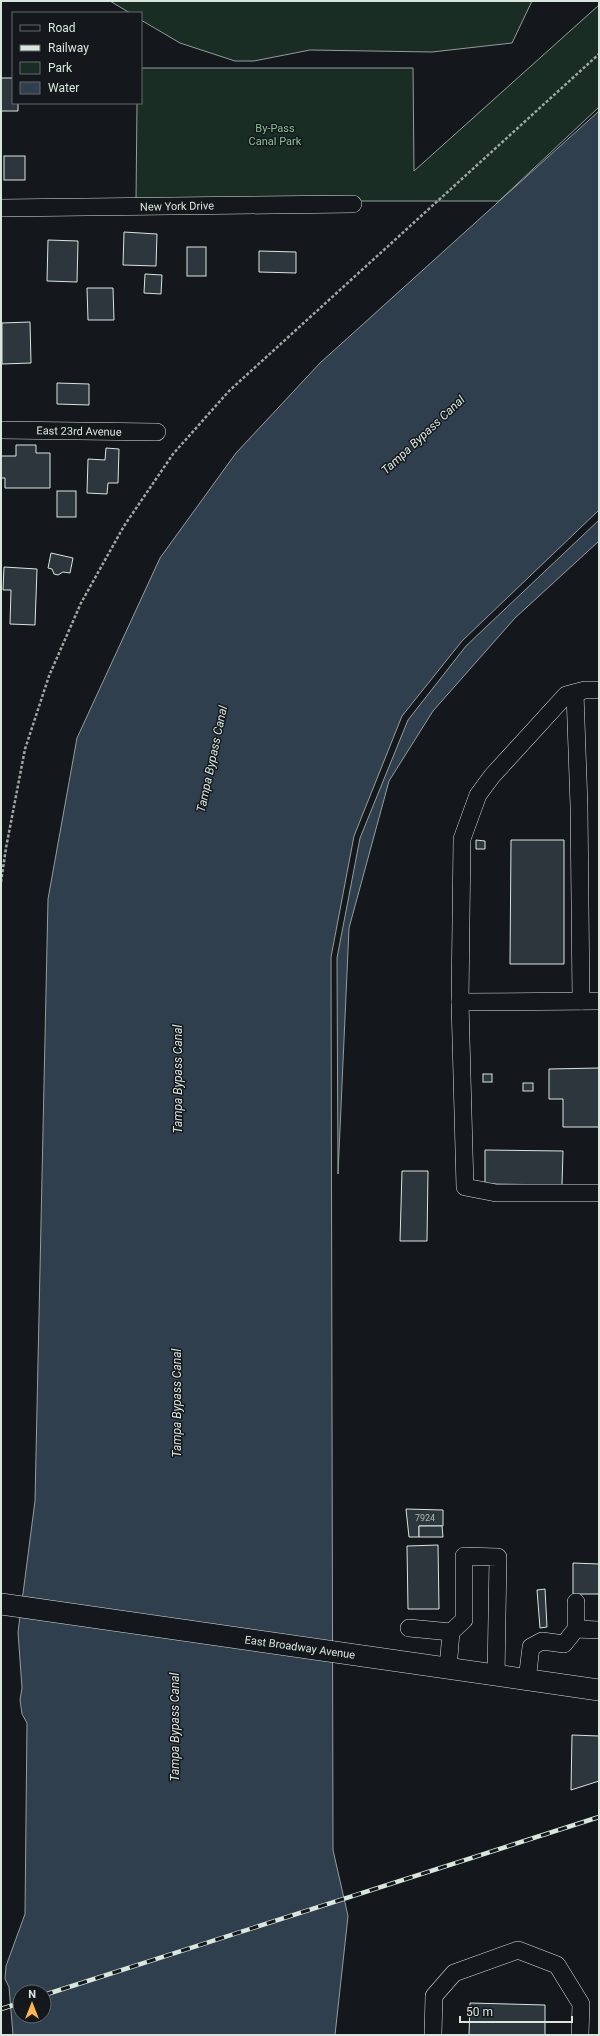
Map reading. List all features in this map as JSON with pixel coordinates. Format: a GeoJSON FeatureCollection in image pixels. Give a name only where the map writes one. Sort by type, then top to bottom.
{"type":"FeatureCollection","features":[{"type":"Feature","properties":{"kind":"main road","name":"East Broadway Avenue"},"geometry":{"type":"LineString","coordinates":[[1,1604],[599,1690]]}},
{"type":"Feature","properties":{"kind":"street","name":"New York Drive"},"geometry":{"type":"LineString","coordinates":[[1,208],[353,204]]}},
{"type":"Feature","properties":{"kind":"street","name":"East 23rd Avenue"},"geometry":{"type":"LineString","coordinates":[[1,430],[157,432]]}},
{"type":"Feature","properties":{"kind":"street"},"geometry":{"type":"LineString","coordinates":[[599,690],[585,690],[566,695],[492,776],[478,795],[462,839],[460,1002],[465,1187],[496,1193],[599,1193]]}},
{"type":"Feature","properties":{"kind":"street"},"geometry":{"type":"LineString","coordinates":[[575,693],[579,806],[581,1001]]}},
{"type":"Feature","properties":{"kind":"street"},"geometry":{"type":"LineString","coordinates":[[460,1002],[599,1000]]}},
{"type":"Feature","properties":{"kind":"street"},"geometry":{"type":"LineString","coordinates":[[448,1669],[451,1632],[464,1620],[464,1556],[498,1557],[496,1676]]}},
{"type":"Feature","properties":{"kind":"street"},"geometry":{"type":"LineString","coordinates":[[527,1680],[532,1647],[542,1642],[564,1644],[576,1628],[576,1602]]}},
{"type":"Feature","properties":{"kind":"street"},"geometry":{"type":"LineString","coordinates":[[409,1628],[451,1632]]}},
{"type":"Feature","properties":{"kind":"street"},"geometry":{"type":"LineString","coordinates":[[576,1628],[599,1630]]}},
{"type":"Feature","properties":{"kind":"street"},"geometry":{"type":"LineString","coordinates":[[433,2035],[434,1996],[454,1973],[518,1950],[557,1965],[581,2004],[580,2035]]}},
{"type":"Feature","properties":{"kind":"path"},"geometry":{"type":"LineString","coordinates":[[1,882],[25,749],[49,676],[82,604],[124,526],[173,454],[230,391],[599,54]]}},
{"type":"Feature","properties":{"kind":"green space"},"geometry":{"type":"Polygon","coordinates":[[[110,1],[532,1],[512,43],[432,52],[310,50],[254,61],[235,61],[180,43],[142,21],[142,12],[128,12],[110,1]]]}},
{"type":"Feature","properties":{"kind":"green space","name":"By-Pass Canal Park"},"geometry":{"type":"Polygon","coordinates":[[[599,5],[599,107],[499,201],[136,201],[137,104],[142,104],[142,68],[413,68],[414,171],[599,5]]]}},
{"type":"Feature","properties":{"kind":"water","name":"Tampa Bypass Canal"},"geometry":{"type":"Polygon","coordinates":[[[599,111],[599,510],[462,641],[402,716],[354,836],[331,957],[333,1850],[348,1916],[335,2035],[13,2035],[12,2024],[52,2024],[52,1984],[12,1984],[12,2023],[9,1987],[5,1979],[6,1966],[25,1914],[27,1723],[22,1714],[20,1700],[22,1688],[18,1632],[35,1501],[48,899],[77,738],[160,558],[236,453],[320,363],[599,111]]]}},
{"type":"Feature","properties":{"kind":"water"},"geometry":{"type":"Polygon","coordinates":[[[599,520],[599,541],[515,618],[433,711],[389,781],[349,928],[338,1174],[337,958],[360,838],[408,720],[466,646],[599,520]]]}},
{"type":"Feature","properties":{"kind":"building"},"geometry":{"type":"Polygon","coordinates":[[[1,78],[12,78],[12,104],[18,104],[18,111],[1,111],[1,78]]]}},
{"type":"Feature","properties":{"kind":"building"},"geometry":{"type":"Polygon","coordinates":[[[4,156],[25,156],[25,180],[4,180],[4,156]]]}},
{"type":"Feature","properties":{"kind":"building"},"geometry":{"type":"Polygon","coordinates":[[[124,232],[157,234],[156,266],[123,265],[124,232]]]}},
{"type":"Feature","properties":{"kind":"building"},"geometry":{"type":"Polygon","coordinates":[[[48,240],[78,241],[77,282],[47,281],[48,240]]]}},
{"type":"Feature","properties":{"kind":"building"},"geometry":{"type":"Polygon","coordinates":[[[187,247],[206,247],[206,276],[187,276],[187,247]]]}},
{"type":"Feature","properties":{"kind":"building"},"geometry":{"type":"Polygon","coordinates":[[[259,251],[296,252],[296,273],[259,272],[259,251]]]}},
{"type":"Feature","properties":{"kind":"building"},"geometry":{"type":"Polygon","coordinates":[[[145,274],[162,275],[161,294],[144,293],[145,274]]]}},
{"type":"Feature","properties":{"kind":"building"},"geometry":{"type":"Polygon","coordinates":[[[87,288],[113,288],[114,320],[88,320],[87,288]]]}},
{"type":"Feature","properties":{"kind":"building"},"geometry":{"type":"Polygon","coordinates":[[[30,322],[31,363],[2,364],[2,323],[30,322]]]}},
{"type":"Feature","properties":{"kind":"building"},"geometry":{"type":"Polygon","coordinates":[[[57,383],[89,384],[89,405],[57,404],[57,383]]]}},
{"type":"Feature","properties":{"kind":"building"},"geometry":{"type":"Polygon","coordinates":[[[16,445],[36,445],[36,453],[50,453],[50,488],[5,488],[5,478],[1,478],[1,456],[16,456],[16,445]]]}},
{"type":"Feature","properties":{"kind":"building"},"geometry":{"type":"Polygon","coordinates":[[[106,448],[119,449],[118,483],[108,483],[107,494],[87,493],[88,459],[105,460],[106,448]]]}},
{"type":"Feature","properties":{"kind":"building"},"geometry":{"type":"Polygon","coordinates":[[[57,491],[76,491],[76,517],[57,517],[57,491]]]}},
{"type":"Feature","properties":{"kind":"building"},"geometry":{"type":"Polygon","coordinates":[[[51,553],[73,558],[70,573],[63,572],[58,575],[54,574],[52,569],[48,568],[51,553]]]}},
{"type":"Feature","properties":{"kind":"building"},"geometry":{"type":"Polygon","coordinates":[[[4,567],[37,569],[35,625],[10,624],[11,590],[3,590],[4,567]]]}},
{"type":"Feature","properties":{"kind":"building"},"geometry":{"type":"Polygon","coordinates":[[[476,840],[485,841],[485,849],[476,849],[476,840]]]}},
{"type":"Feature","properties":{"kind":"building"},"geometry":{"type":"Polygon","coordinates":[[[511,840],[564,840],[564,964],[510,964],[511,840]]]}},
{"type":"Feature","properties":{"kind":"building"},"geometry":{"type":"Polygon","coordinates":[[[599,1068],[599,1127],[563,1127],[563,1099],[549,1099],[549,1069],[599,1068]]]}},
{"type":"Feature","properties":{"kind":"building"},"geometry":{"type":"Polygon","coordinates":[[[483,1074],[492,1074],[492,1082],[483,1082],[483,1074]]]}},
{"type":"Feature","properties":{"kind":"building"},"geometry":{"type":"Polygon","coordinates":[[[523,1083],[533,1083],[533,1091],[523,1091],[523,1083]]]}},
{"type":"Feature","properties":{"kind":"building"},"geometry":{"type":"Polygon","coordinates":[[[485,1150],[563,1151],[562,1185],[485,1184],[485,1150]]]}},
{"type":"Feature","properties":{"kind":"building"},"geometry":{"type":"Polygon","coordinates":[[[402,1171],[428,1171],[427,1241],[400,1241],[402,1171]]]}},
{"type":"Feature","properties":{"kind":"building"},"geometry":{"type":"Polygon","coordinates":[[[406,1509],[443,1510],[443,1526],[419,1526],[419,1537],[409,1537],[406,1509]]]}},
{"type":"Feature","properties":{"kind":"building"},"geometry":{"type":"Polygon","coordinates":[[[419,1526],[442,1526],[443,1537],[419,1537],[419,1526]]]}},
{"type":"Feature","properties":{"kind":"building"},"geometry":{"type":"Polygon","coordinates":[[[438,1545],[439,1609],[408,1609],[407,1546],[438,1545]]]}},
{"type":"Feature","properties":{"kind":"building"},"geometry":{"type":"Polygon","coordinates":[[[573,1563],[599,1564],[599,1594],[573,1594],[573,1563]]]}},
{"type":"Feature","properties":{"kind":"building"},"geometry":{"type":"Polygon","coordinates":[[[545,1589],[547,1627],[540,1628],[537,1590],[545,1589]]]}},
{"type":"Feature","properties":{"kind":"building"},"geometry":{"type":"Polygon","coordinates":[[[572,1735],[599,1736],[599,1781],[571,1790],[572,1735]]]}},
{"type":"Feature","properties":{"kind":"building"},"geometry":{"type":"Polygon","coordinates":[[[470,2003],[545,2005],[545,2035],[469,2035],[470,2003]]]}},
{"type":"Feature","properties":{"kind":"railway"},"geometry":{"type":"LineString","coordinates":[[52,1992],[599,1817]]}},
{"type":"Feature","properties":{"kind":"railway"},"geometry":{"type":"LineString","coordinates":[[1,2009],[12,2006]]}}]}
